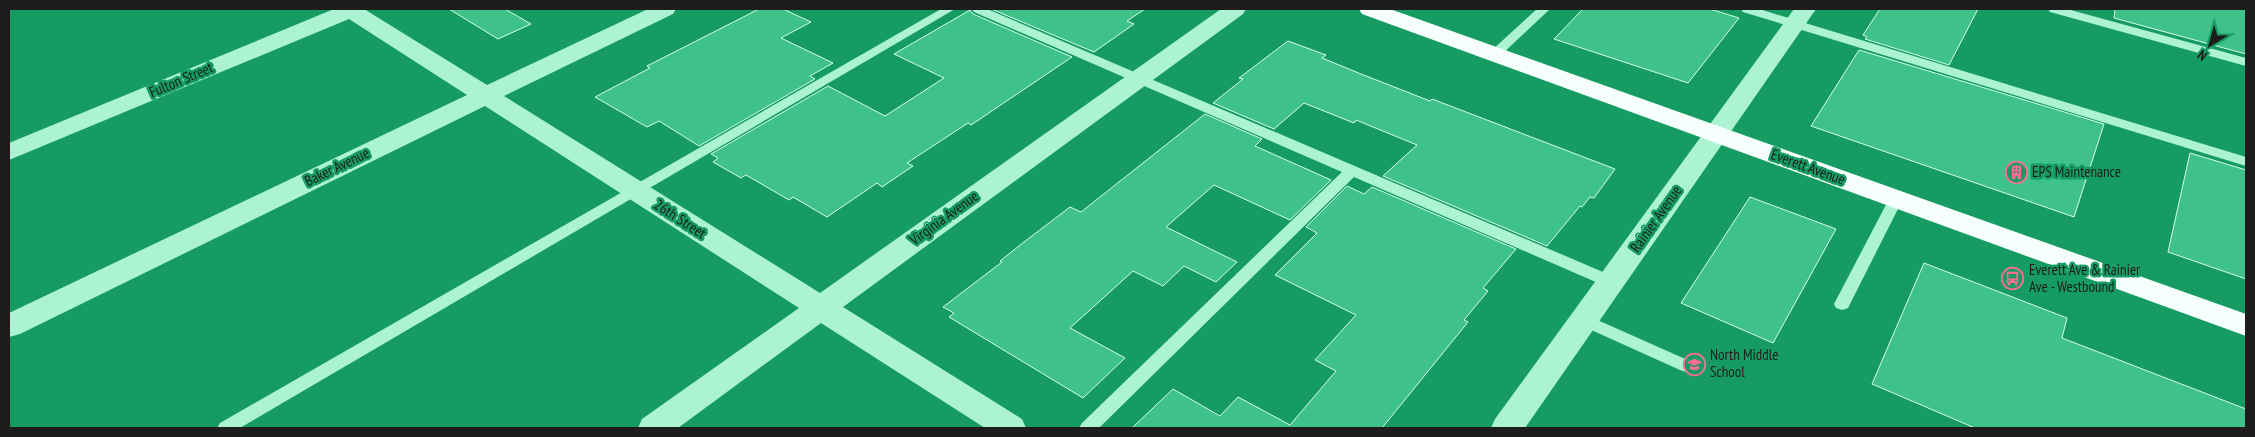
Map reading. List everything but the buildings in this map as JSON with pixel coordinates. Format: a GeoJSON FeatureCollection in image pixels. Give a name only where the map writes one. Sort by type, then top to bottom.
{"type":"FeatureCollection","features":[{"type":"Feature","properties":{"kind":"main road","name":"Everett Avenue"},"geometry":{"type":"LineString","coordinates":[[1370,9],[2246,325]]}},
{"type":"Feature","properties":{"kind":"street","name":"26th Street"},"geometry":{"type":"LineString","coordinates":[[352,9],[1010,428]]}},
{"type":"Feature","properties":{"kind":"street","name":"Fulton Street"},"geometry":{"type":"LineString","coordinates":[[9,152],[352,9]]}},
{"type":"Feature","properties":{"kind":"street","name":"Baker Avenue"},"geometry":{"type":"LineString","coordinates":[[9,326],[665,9]]}},
{"type":"Feature","properties":{"kind":"street","name":"Virginia Avenue"},"geometry":{"type":"LineString","coordinates":[[654,428],[819,307],[1235,9]]}},
{"type":"Feature","properties":{"kind":"street","name":"Rainier Avenue"},"geometry":{"type":"LineString","coordinates":[[1507,428],[1800,16]]}},
{"type":"Feature","properties":{"kind":"lane"},"geometry":{"type":"LineString","coordinates":[[226,428],[949,9]]}},
{"type":"Feature","properties":{"kind":"lane"},"geometry":{"type":"LineString","coordinates":[[978,9],[1611,282]]}},
{"type":"Feature","properties":{"kind":"lane"},"geometry":{"type":"LineString","coordinates":[[1495,54],[1544,9]]}},
{"type":"Feature","properties":{"kind":"lane"},"geometry":{"type":"LineString","coordinates":[[1747,9],[1800,16],[2246,162]]}},
{"type":"Feature","properties":{"kind":"lane"},"geometry":{"type":"LineString","coordinates":[[2054,9],[2246,62]]}},
{"type":"Feature","properties":{"kind":"lane"},"geometry":{"type":"LineString","coordinates":[[1088,428],[1352,171]]}},
{"type":"Feature","properties":{"kind":"lane"},"geometry":{"type":"LineString","coordinates":[[1842,304],[1896,198]]}},
{"type":"Feature","properties":{"kind":"lane"},"geometry":{"type":"LineString","coordinates":[[1584,320],[1686,366]]}},
{"type":"Feature","properties":{"kind":"place","name":"EPS Maintenance"},"geometry":{"type":"Point","coordinates":[2016,172]}},
{"type":"Feature","properties":{"kind":"place","name":"Everett Ave & Rainier Ave - Westbound"},"geometry":{"type":"Point","coordinates":[2013,279]}},
{"type":"Feature","properties":{"kind":"place","name":"North Middle School"},"geometry":{"type":"Point","coordinates":[1694,364]}}]}
